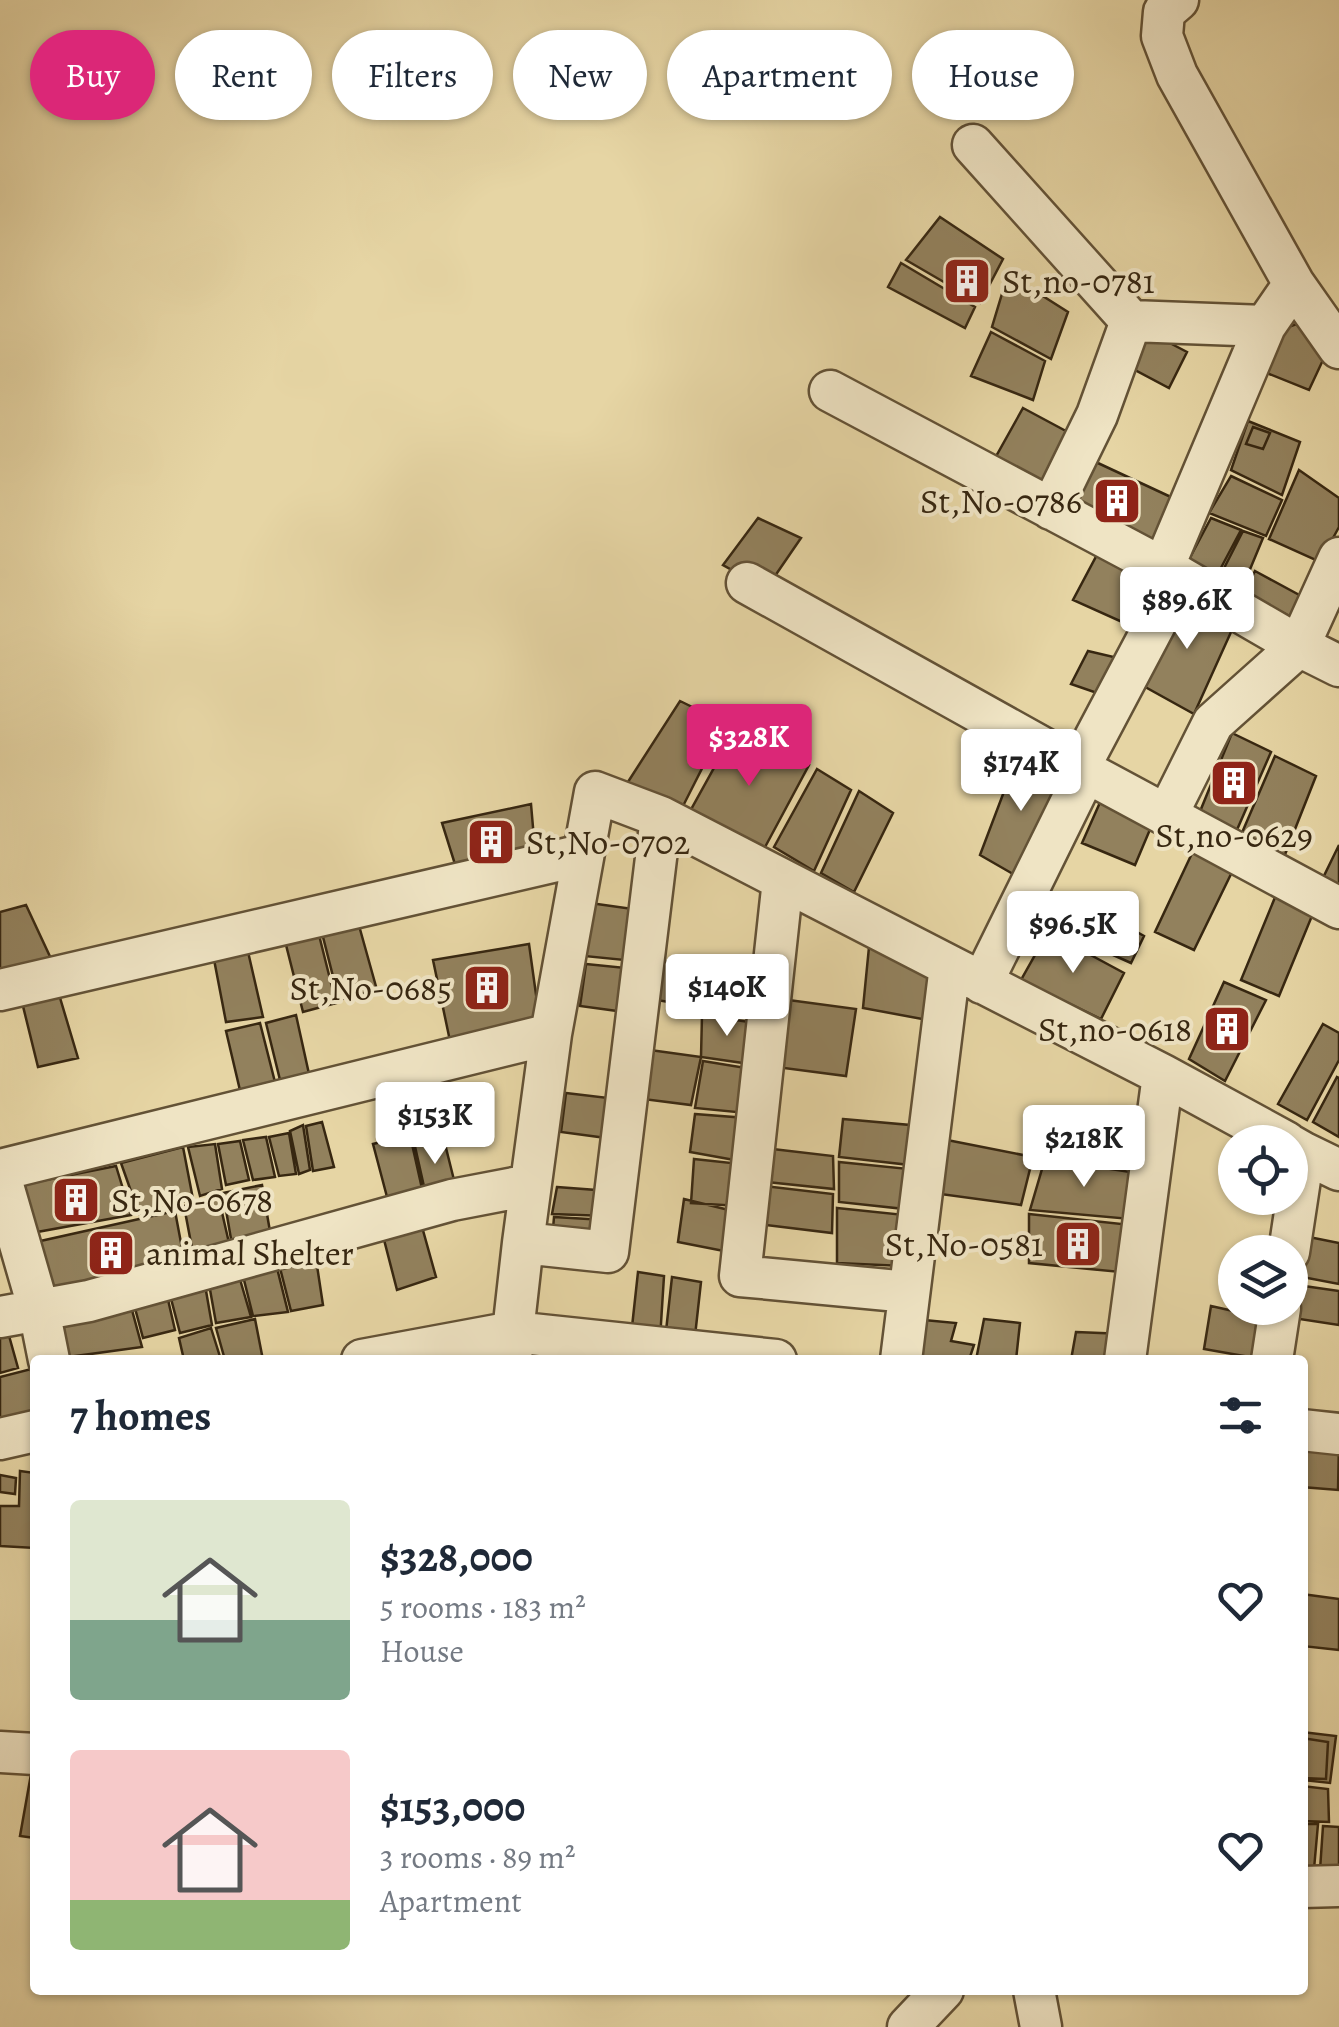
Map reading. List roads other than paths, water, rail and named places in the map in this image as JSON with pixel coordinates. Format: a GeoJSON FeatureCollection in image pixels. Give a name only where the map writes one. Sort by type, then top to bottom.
{"type":"FeatureCollection","features":[{"type":"Feature","properties":{"kind":"street"},"geometry":{"type":"LineString","coordinates":[[1178,0],[1164,12],[1162,36],[1177,75],[1294,284],[1339,348]]}},
{"type":"Feature","properties":{"kind":"street"},"geometry":{"type":"LineString","coordinates":[[972,145],[1131,321],[1264,326]]}},
{"type":"Feature","properties":{"kind":"street"},"geometry":{"type":"LineString","coordinates":[[902,1355],[909,1292],[966,974],[1082,770],[1172,572],[1264,326],[1294,284]]}},
{"type":"Feature","properties":{"kind":"street"},"geometry":{"type":"LineString","coordinates":[[1051,509],[1097,415],[1131,321]]}},
{"type":"Feature","properties":{"kind":"street"},"geometry":{"type":"LineString","coordinates":[[830,391],[1172,572],[1339,666]]}},
{"type":"Feature","properties":{"kind":"street"},"geometry":{"type":"LineString","coordinates":[[1168,815],[1214,723],[1299,646],[1339,558]]}},
{"type":"Feature","properties":{"kind":"street"},"geometry":{"type":"LineString","coordinates":[[746,583],[1339,908]]}},
{"type":"Feature","properties":{"kind":"street"},"geometry":{"type":"LineString","coordinates":[[512,1346],[552,1034],[595,792],[661,817],[1254,1125]]}},
{"type":"Feature","properties":{"kind":"street"},"geometry":{"type":"LineString","coordinates":[[523,1243],[608,1252],[661,817]]}},
{"type":"Feature","properties":{"kind":"street"},"geometry":{"type":"LineString","coordinates":[[0,990],[582,856]]}},
{"type":"Feature","properties":{"kind":"street"},"geometry":{"type":"LineString","coordinates":[[783,880],[740,1276],[909,1292]]}},
{"type":"Feature","properties":{"kind":"street"},"geometry":{"type":"LineString","coordinates":[[46,1355],[19,1313],[0,1172],[552,1034]]}},
{"type":"Feature","properties":{"kind":"street"},"geometry":{"type":"LineString","coordinates":[[1126,1355],[1163,1075]]}},
{"type":"Feature","properties":{"kind":"street"},"geometry":{"type":"LineString","coordinates":[[19,1313],[89,1301],[452,1200],[530,1185]]}},
{"type":"Feature","properties":{"kind":"street"},"geometry":{"type":"LineString","coordinates":[[1273,1355],[1277,1325]]}},
{"type":"Feature","properties":{"kind":"street"},"geometry":{"type":"LineString","coordinates":[[416,1355],[512,1346],[684,1355]]}},
{"type":"Feature","properties":{"kind":"street"},"geometry":{"type":"LineString","coordinates":[[1308,1431],[1339,1434]]}},
{"type":"Feature","properties":{"kind":"street"},"geometry":{"type":"LineString","coordinates":[[0,1439],[30,1432]]}},
{"type":"Feature","properties":{"kind":"street"},"geometry":{"type":"LineString","coordinates":[[0,1448],[30,1451]]}},
{"type":"Feature","properties":{"kind":"street"},"geometry":{"type":"LineString","coordinates":[[0,1752],[30,1754]]}},
{"type":"Feature","properties":{"kind":"street"},"geometry":{"type":"LineString","coordinates":[[1308,1888],[1339,1886]]}},
{"type":"Feature","properties":{"kind":"street"},"geometry":{"type":"LineString","coordinates":[[908,2027],[938,1995]]}},
{"type":"Feature","properties":{"kind":"street"},"geometry":{"type":"LineString","coordinates":[[1035,1995],[1041,2027]]}},
{"type":"Feature","properties":{"kind":"place","name":"St,no-0781"},"geometry":{"type":"Point","coordinates":[967,281]}},
{"type":"Feature","properties":{"kind":"place","name":"St,No-0786"},"geometry":{"type":"Point","coordinates":[1117,501]}},
{"type":"Feature","properties":{"kind":"place","name":"St,no-0629"},"geometry":{"type":"Point","coordinates":[1234,783]}},
{"type":"Feature","properties":{"kind":"place","name":"St,No-0702"},"geometry":{"type":"Point","coordinates":[491,842]}},
{"type":"Feature","properties":{"kind":"place","name":"St,No-0685"},"geometry":{"type":"Point","coordinates":[487,988]}},
{"type":"Feature","properties":{"kind":"place","name":"St,no-0618"},"geometry":{"type":"Point","coordinates":[1227,1029]}},
{"type":"Feature","properties":{"kind":"place","name":"St,No-0678"},"geometry":{"type":"Point","coordinates":[76,1200]}},
{"type":"Feature","properties":{"kind":"place","name":"St,No-0581"},"geometry":{"type":"Point","coordinates":[1078,1244]}},
{"type":"Feature","properties":{"kind":"place","name":"animal Shelter"},"geometry":{"type":"Point","coordinates":[111,1253]}}]}
